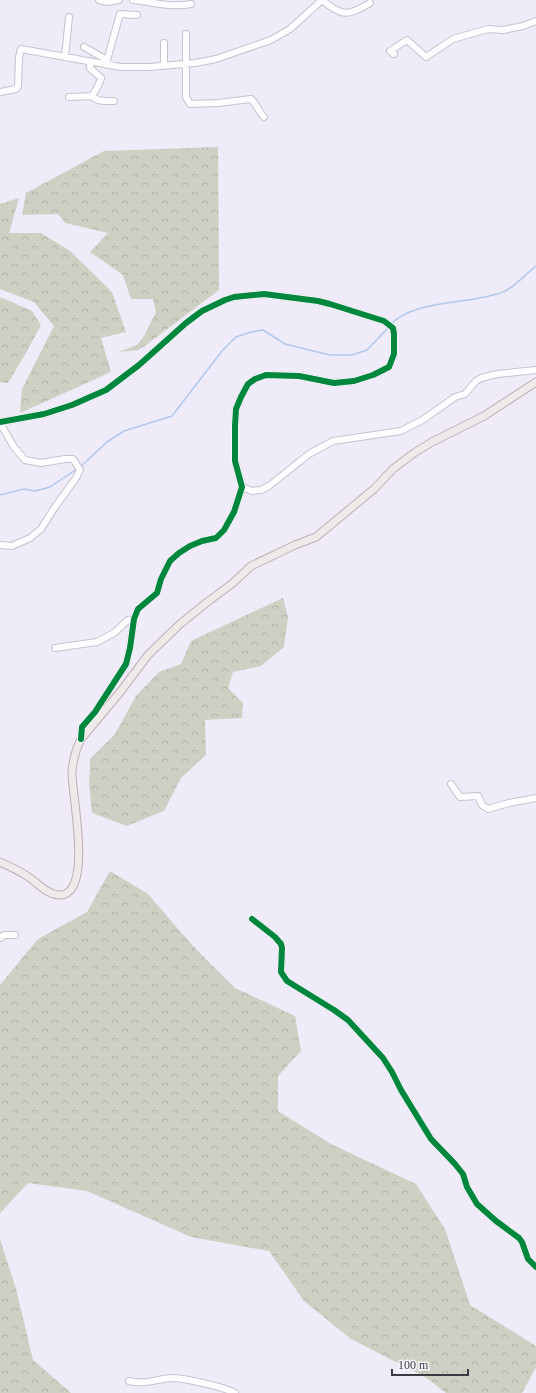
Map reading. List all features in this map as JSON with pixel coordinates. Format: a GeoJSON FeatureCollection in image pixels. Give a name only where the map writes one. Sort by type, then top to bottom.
{"type":"FeatureCollection","features":[{"type":"Feature","properties":{"kind":"main road"},"geometry":{"type":"LineString","coordinates":[[0,862],[26,875],[52,893],[64,894],[69,892],[78,872],[79,856],[72,772],[76,751],[81,739],[153,650],[180,624],[233,583],[251,566],[295,545],[316,537],[374,489],[394,469],[414,453],[432,442],[484,416],[536,382]]}},
{"type":"Feature","properties":{"kind":"street"},"geometry":{"type":"LineString","coordinates":[[99,0],[107,2],[119,0]]}},
{"type":"Feature","properties":{"kind":"street"},"geometry":{"type":"LineString","coordinates":[[133,0],[165,6],[191,4]]}},
{"type":"Feature","properties":{"kind":"street"},"geometry":{"type":"LineString","coordinates":[[0,92],[16,89],[18,86],[19,57],[21,49],[90,62],[107,63],[135,68],[186,64],[216,59],[271,40],[290,29],[322,0],[330,6],[345,13],[353,12],[370,3]]}},
{"type":"Feature","properties":{"kind":"street"},"geometry":{"type":"LineString","coordinates":[[107,63],[120,14],[137,16]]}},
{"type":"Feature","properties":{"kind":"street"},"geometry":{"type":"LineString","coordinates":[[65,57],[69,17]]}},
{"type":"Feature","properties":{"kind":"street"},"geometry":{"type":"LineString","coordinates":[[394,54],[390,51],[407,40],[426,57],[453,39],[488,29],[503,30],[523,26],[536,21]]}},
{"type":"Feature","properties":{"kind":"street"},"geometry":{"type":"LineString","coordinates":[[186,34],[186,97],[190,104],[218,104],[250,99],[253,100],[259,112],[264,117]]}},
{"type":"Feature","properties":{"kind":"street"},"geometry":{"type":"LineString","coordinates":[[164,43],[164,65]]}},
{"type":"Feature","properties":{"kind":"street"},"geometry":{"type":"LineString","coordinates":[[84,48],[107,63]]}},
{"type":"Feature","properties":{"kind":"street"},"geometry":{"type":"LineString","coordinates":[[90,62],[90,68],[101,78],[101,82],[92,96]]}},
{"type":"Feature","properties":{"kind":"street"},"geometry":{"type":"LineString","coordinates":[[69,97],[92,96],[94,99],[100,101],[114,101]]}},
{"type":"Feature","properties":{"kind":"street"},"geometry":{"type":"LineString","coordinates":[[0,545],[12,546],[30,538],[41,529],[80,470],[74,459],[64,459],[41,463],[25,460],[14,447],[0,422],[44,414],[72,405],[106,390],[139,365],[197,315],[225,300],[234,297],[264,294],[318,301],[339,306],[384,321],[393,328],[395,339],[394,354],[389,367],[373,375],[334,383],[299,376],[266,375],[255,379],[248,384],[236,409],[235,461],[242,487],[234,512],[224,530],[216,538],[202,541],[190,546],[170,561],[161,579],[157,593],[151,600],[138,609],[134,619],[129,654],[126,664],[95,712],[82,727],[81,739]]}},
{"type":"Feature","properties":{"kind":"street"},"geometry":{"type":"LineString","coordinates":[[242,487],[252,491],[261,490],[269,486],[309,454],[333,441],[401,431],[424,419],[455,397],[465,394],[476,381],[481,378],[497,374],[536,370]]}},
{"type":"Feature","properties":{"kind":"street"},"geometry":{"type":"LineString","coordinates":[[55,648],[97,642],[114,633],[128,620],[134,619]]}},
{"type":"Feature","properties":{"kind":"street"},"geometry":{"type":"LineString","coordinates":[[451,784],[460,797],[478,796],[482,805],[488,809],[536,798]]}},
{"type":"Feature","properties":{"kind":"street"},"geometry":{"type":"LineString","coordinates":[[252,919],[275,937],[281,944],[281,972],[288,981],[348,1020],[383,1058],[431,1139],[463,1174],[477,1204],[496,1221],[517,1235],[522,1242],[528,1259],[536,1267]]}},
{"type":"Feature","properties":{"kind":"street"},"geometry":{"type":"LineString","coordinates":[[0,938],[4,935],[15,935]]}},
{"type":"Feature","properties":{"kind":"street"},"geometry":{"type":"LineString","coordinates":[[129,1381],[148,1383],[163,1379],[176,1378],[226,1389],[235,1393]]}},
{"type":"Feature","properties":{"kind":"green space"},"geometry":{"type":"Polygon","coordinates":[[[218,147],[219,290],[138,350],[119,352],[137,345],[144,336],[156,312],[153,299],[131,299],[123,275],[90,252],[108,233],[65,223],[58,214],[22,215],[26,193],[104,151],[218,147]]]}},
{"type":"Feature","properties":{"kind":"green space"},"geometry":{"type":"Polygon","coordinates":[[[19,198],[9,233],[41,233],[70,251],[112,292],[126,332],[101,338],[111,372],[20,413],[22,389],[54,326],[34,302],[0,289],[0,204],[19,198]]]}},
{"type":"Feature","properties":{"kind":"green space"},"geometry":{"type":"Polygon","coordinates":[[[0,297],[32,311],[41,325],[8,383],[0,382],[0,297]]]}},
{"type":"Feature","properties":{"kind":"green space"},"geometry":{"type":"Polygon","coordinates":[[[283,598],[288,617],[284,647],[261,666],[233,672],[228,688],[243,703],[242,718],[205,720],[206,755],[181,778],[164,811],[127,826],[92,813],[89,784],[90,759],[115,734],[136,696],[159,672],[181,664],[191,641],[283,598]]]}},
{"type":"Feature","properties":{"kind":"green space"},"geometry":{"type":"Polygon","coordinates":[[[110,871],[148,894],[192,945],[235,988],[295,1016],[301,1051],[278,1076],[278,1111],[331,1144],[416,1184],[445,1229],[470,1305],[536,1346],[536,1367],[522,1393],[446,1393],[425,1377],[351,1339],[304,1301],[269,1251],[191,1237],[87,1191],[28,1183],[0,1213],[0,985],[38,939],[87,912],[110,871]]]}},
{"type":"Feature","properties":{"kind":"green space"},"geometry":{"type":"Polygon","coordinates":[[[0,1239],[16,1289],[33,1360],[71,1393],[0,1393],[0,1239]]]}},
{"type":"Feature","properties":{"kind":"waterway"},"geometry":{"type":"LineString","coordinates":[[391,324],[400,317],[425,307],[481,298],[502,292],[509,289],[536,266]]}},
{"type":"Feature","properties":{"kind":"waterway"},"geometry":{"type":"LineString","coordinates":[[80,467],[107,442],[124,431],[172,416],[222,351],[236,337],[263,330],[285,344],[330,355],[352,355],[367,350],[389,327]]}},
{"type":"Feature","properties":{"kind":"waterway"},"geometry":{"type":"LineString","coordinates":[[0,495],[24,489],[35,491],[50,487],[77,469]]}},
{"type":"Feature","properties":{"kind":"cycle path"},"geometry":{"type":"LineString","coordinates":[[0,422],[44,414],[72,405],[106,390],[139,365],[186,323],[202,311],[234,297],[264,294],[318,301],[384,321],[393,328],[394,354],[389,367],[373,375],[354,381],[334,383],[299,376],[266,375],[255,379],[248,384],[236,409],[235,461],[242,487],[234,512],[224,530],[216,538],[202,541],[190,546],[170,561],[161,579],[157,593],[138,609],[134,619],[126,664],[95,712],[82,727],[81,739]]}},
{"type":"Feature","properties":{"kind":"cycle path"},"geometry":{"type":"LineString","coordinates":[[252,919],[275,937],[281,944],[281,972],[287,981],[348,1020],[383,1058],[431,1139],[463,1174],[467,1187],[477,1204],[496,1221],[519,1238],[528,1259],[536,1267]]}}]}
